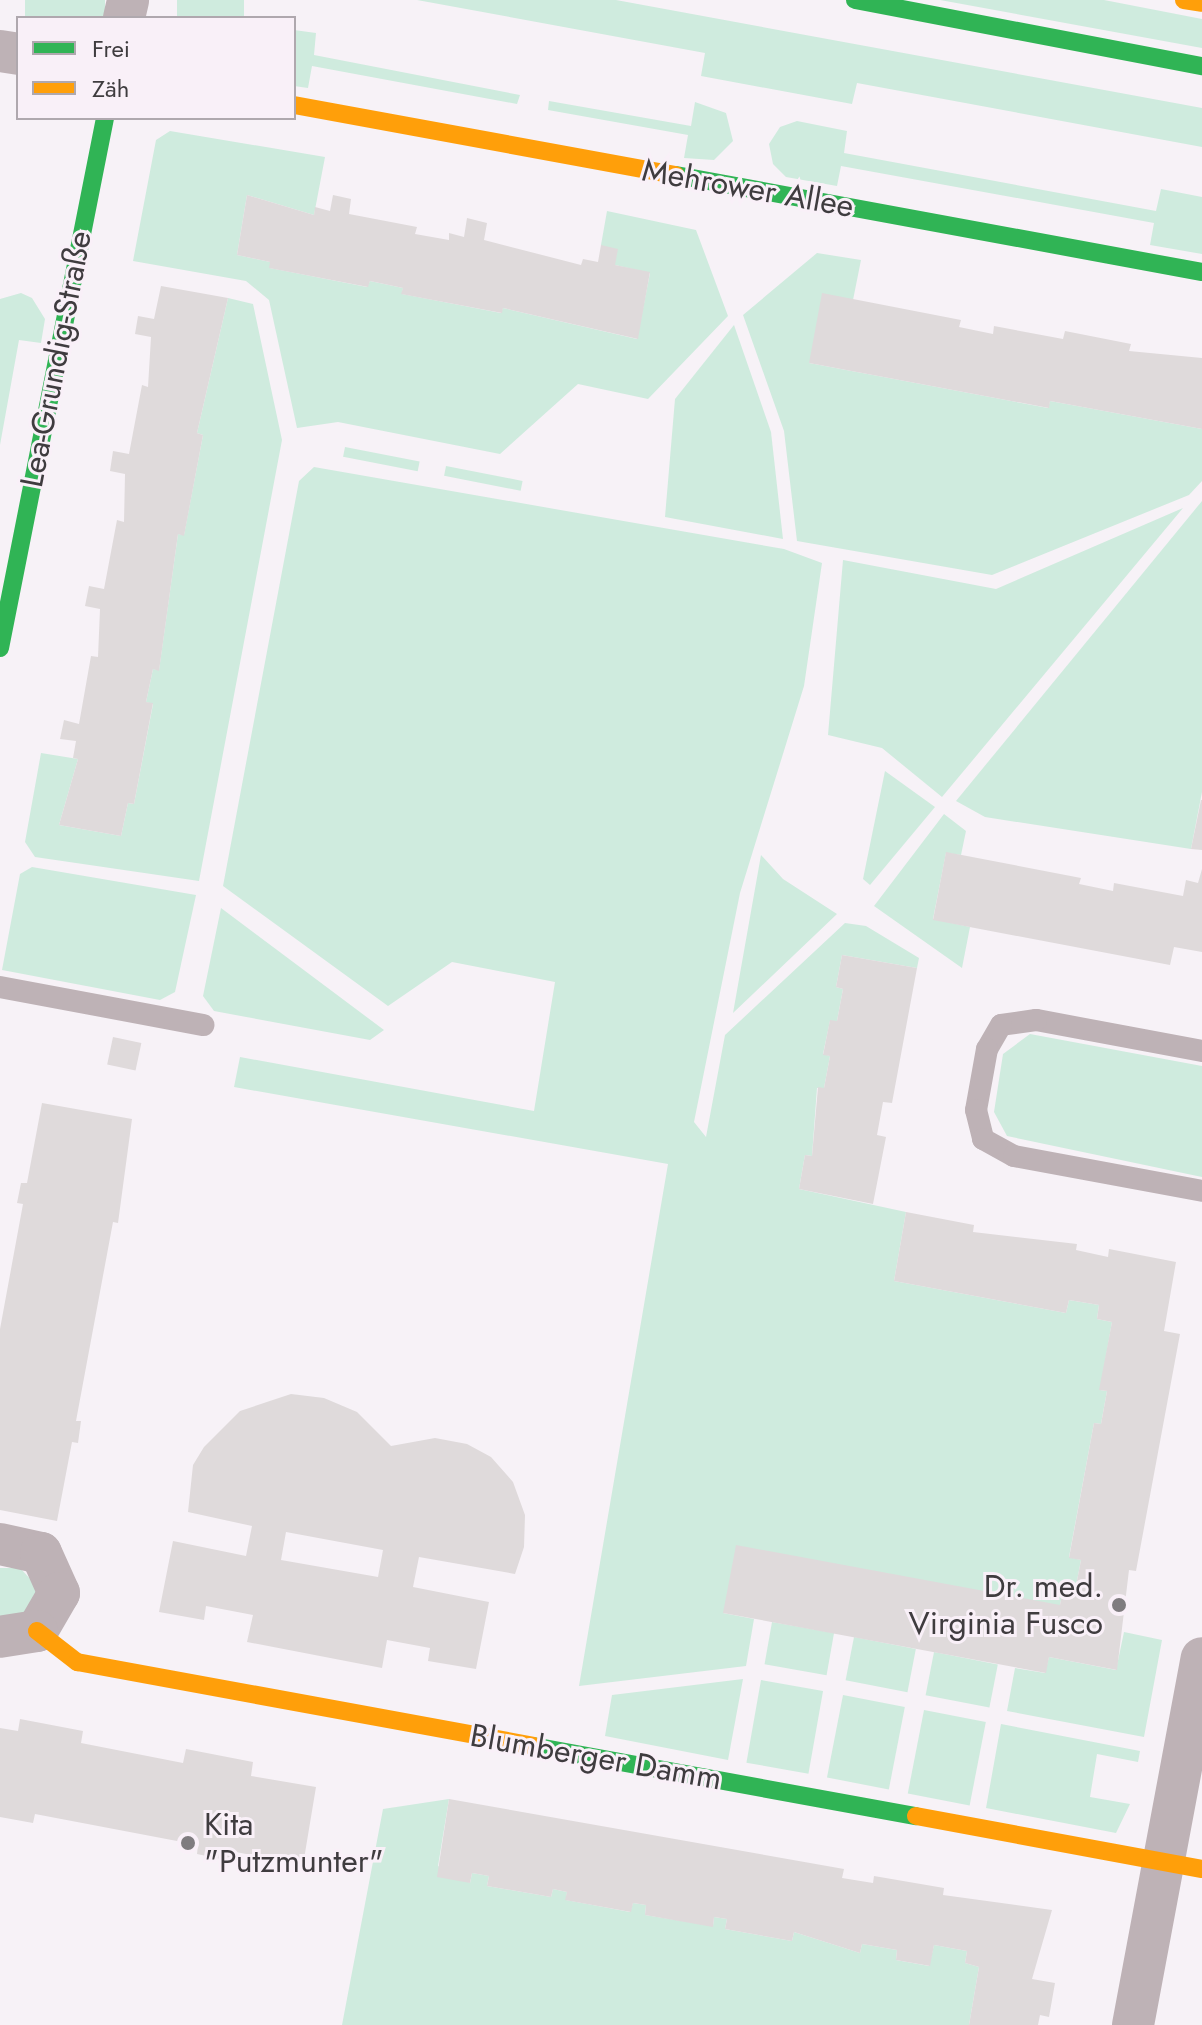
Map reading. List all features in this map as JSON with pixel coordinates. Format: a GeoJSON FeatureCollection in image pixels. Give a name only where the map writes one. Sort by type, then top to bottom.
{"type":"FeatureCollection","features":[{"type":"Feature","properties":{"kind":"street"},"geometry":{"type":"LineString","coordinates":[[855,0],[1202,66]]}},
{"type":"Feature","properties":{"kind":"street"},"geometry":{"type":"LineString","coordinates":[[1184,0],[1202,3]]}},
{"type":"Feature","properties":{"kind":"street","name":"Mehrower Allee"},"geometry":{"type":"LineString","coordinates":[[296,105],[1202,272]]}},
{"type":"Feature","properties":{"kind":"street","name":"Lea-Grundig-Straße"},"geometry":{"type":"LineString","coordinates":[[0,648],[105,120]]}},
{"type":"Feature","properties":{"kind":"street","name":"Blumberger Damm"},"geometry":{"type":"LineString","coordinates":[[0,1544],[41,1553],[58,1578],[56,1608],[19,1634],[77,1662],[1183,1866]]}},
{"type":"Feature","properties":{"kind":"street"},"geometry":{"type":"LineString","coordinates":[[1133,2025],[1183,1866],[1202,1658]]}},
{"type":"Feature","properties":{"kind":"lane"},"geometry":{"type":"LineString","coordinates":[[0,987],[203,1025]]}},
{"type":"Feature","properties":{"kind":"lane"},"geometry":{"type":"LineString","coordinates":[[1202,1051],[1036,1020],[1001,1025],[987,1049],[976,1110],[983,1139],[1014,1156],[1202,1191]]}},
{"type":"Feature","properties":{"kind":"green space"},"geometry":{"type":"Polygon","coordinates":[[[25,0],[105,0],[105,16],[25,16],[25,0]]]}},
{"type":"Feature","properties":{"kind":"green space"},"geometry":{"type":"Polygon","coordinates":[[[177,0],[244,0],[244,16],[177,16],[177,0]]]}},
{"type":"Feature","properties":{"kind":"green space"},"geometry":{"type":"Polygon","coordinates":[[[417,0],[616,0],[1202,108],[1202,147],[857,83],[852,104],[701,76],[705,53],[417,0]]]}},
{"type":"Feature","properties":{"kind":"green space"},"geometry":{"type":"Polygon","coordinates":[[[940,0],[1104,0],[1202,19],[1202,48],[940,0]]]}},
{"type":"Feature","properties":{"kind":"green space"},"geometry":{"type":"Polygon","coordinates":[[[296,30],[316,33],[314,55],[520,95],[517,104],[312,66],[308,88],[296,86],[296,30]]]}},
{"type":"Feature","properties":{"kind":"green space"},"geometry":{"type":"Polygon","coordinates":[[[549,101],[691,126],[695,102],[726,113],[733,141],[714,160],[684,158],[688,135],[548,110],[549,101]]]}},
{"type":"Feature","properties":{"kind":"green space"},"geometry":{"type":"Polygon","coordinates":[[[797,121],[847,131],[844,153],[1156,211],[1161,189],[1202,197],[1202,254],[1150,245],[1154,223],[841,166],[837,186],[786,177],[773,164],[769,144],[780,127],[797,121]]]}},
{"type":"Feature","properties":{"kind":"green space"},"geometry":{"type":"Polygon","coordinates":[[[170,131],[325,157],[314,215],[247,195],[237,255],[270,262],[270,268],[367,287],[370,281],[403,288],[402,294],[501,313],[503,308],[637,339],[650,273],[615,265],[601,245],[607,211],[696,230],[728,316],[648,399],[578,384],[500,454],[338,422],[297,428],[269,300],[246,281],[133,261],[156,140],[170,131]]]}},
{"type":"Feature","properties":{"kind":"green space"},"geometry":{"type":"Polygon","coordinates":[[[817,253],[861,260],[853,300],[809,363],[1048,408],[1050,401],[1202,429],[1202,481],[1189,495],[992,575],[797,541],[784,431],[743,315],[817,253]]]}},
{"type":"Feature","properties":{"kind":"green space"},"geometry":{"type":"Polygon","coordinates":[[[21,293],[32,298],[45,319],[41,343],[19,340],[0,445],[0,299],[21,293]]]}},
{"type":"Feature","properties":{"kind":"green space"},"geometry":{"type":"Polygon","coordinates":[[[228,298],[253,304],[282,440],[199,881],[35,857],[25,842],[41,753],[78,759],[59,825],[121,836],[128,803],[134,804],[153,704],[146,702],[153,669],[159,670],[178,534],[184,535],[203,435],[197,433],[228,298]]]}},
{"type":"Feature","properties":{"kind":"green space"},"geometry":{"type":"Polygon","coordinates":[[[734,325],[771,432],[783,539],[665,517],[675,399],[734,325]]]}},
{"type":"Feature","properties":{"kind":"green space"},"geometry":{"type":"Polygon","coordinates":[[[345,447],[420,462],[418,471],[343,457],[345,447]]]}},
{"type":"Feature","properties":{"kind":"green space"},"geometry":{"type":"Polygon","coordinates":[[[446,466],[523,481],[521,491],[444,476],[446,466]]]}},
{"type":"Feature","properties":{"kind":"green space"},"geometry":{"type":"Polygon","coordinates":[[[314,467],[784,549],[822,563],[804,686],[740,893],[694,1122],[706,1137],[725,1035],[845,923],[866,926],[919,958],[917,968],[842,955],[836,987],[843,989],[837,1021],[830,1021],[823,1054],[830,1056],[824,1088],[817,1088],[812,1156],[805,1155],[799,1189],[906,1212],[894,1281],[1066,1313],[1069,1300],[1099,1305],[1097,1319],[1112,1322],[1100,1390],[1107,1391],[1101,1424],[1094,1423],[1069,1557],[1081,1560],[1075,1591],[1063,1589],[1060,1605],[723,1613],[754,1619],[746,1666],[579,1686],[668,1164],[234,1087],[240,1057],[534,1111],[555,982],[452,962],[388,1006],[223,886],[299,481],[314,467]]]}},
{"type":"Feature","properties":{"kind":"green space"},"geometry":{"type":"Polygon","coordinates":[[[1202,501],[1202,792],[1191,849],[985,817],[956,801],[1202,501]]]}},
{"type":"Feature","properties":{"kind":"green space"},"geometry":{"type":"Polygon","coordinates":[[[1183,508],[942,797],[882,748],[828,735],[843,560],[996,589],[1183,508]]]}},
{"type":"Feature","properties":{"kind":"green space"},"geometry":{"type":"Polygon","coordinates":[[[885,771],[935,807],[870,885],[863,879],[885,771]]]}},
{"type":"Feature","properties":{"kind":"green space"},"geometry":{"type":"Polygon","coordinates":[[[944,814],[966,831],[961,855],[946,853],[933,919],[970,927],[962,968],[874,906],[944,814]]]}},
{"type":"Feature","properties":{"kind":"green space"},"geometry":{"type":"Polygon","coordinates":[[[761,855],[783,879],[837,914],[733,1013],[761,855]]]}},
{"type":"Feature","properties":{"kind":"green space"},"geometry":{"type":"Polygon","coordinates":[[[32,867],[196,895],[175,992],[160,1000],[2,970],[20,874],[32,867]]]}},
{"type":"Feature","properties":{"kind":"green space"},"geometry":{"type":"Polygon","coordinates":[[[221,908],[384,1030],[370,1040],[214,1011],[203,996],[221,908]]]}},
{"type":"Feature","properties":{"kind":"green space"},"geometry":{"type":"Polygon","coordinates":[[[1030,1034],[1202,1066],[1202,1177],[1007,1136],[994,1112],[1003,1054],[1030,1034]]]}},
{"type":"Feature","properties":{"kind":"green space"},"geometry":{"type":"Polygon","coordinates":[[[0,1568],[20,1568],[36,1585],[36,1597],[23,1616],[0,1617],[0,1568]]]}},
{"type":"Feature","properties":{"kind":"green space"},"geometry":{"type":"Polygon","coordinates":[[[772,1622],[834,1633],[827,1675],[765,1664],[772,1622]]]}},
{"type":"Feature","properties":{"kind":"green space"},"geometry":{"type":"Polygon","coordinates":[[[1124,1632],[1162,1640],[1144,1737],[1007,1711],[1015,1668],[1045,1673],[1049,1657],[1116,1670],[1124,1632]]]}},
{"type":"Feature","properties":{"kind":"green space"},"geometry":{"type":"Polygon","coordinates":[[[854,1637],[916,1649],[907,1692],[846,1680],[854,1637]]]}},
{"type":"Feature","properties":{"kind":"green space"},"geometry":{"type":"Polygon","coordinates":[[[934,1652],[998,1664],[989,1708],[926,1695],[934,1652]]]}},
{"type":"Feature","properties":{"kind":"green space"},"geometry":{"type":"Polygon","coordinates":[[[743,1679],[728,1760],[605,1736],[612,1695],[743,1679]]]}},
{"type":"Feature","properties":{"kind":"green space"},"geometry":{"type":"Polygon","coordinates":[[[761,1680],[823,1691],[808,1774],[746,1763],[761,1680]]]}},
{"type":"Feature","properties":{"kind":"green space"},"geometry":{"type":"Polygon","coordinates":[[[843,1695],[905,1707],[889,1789],[827,1777],[843,1695]]]}},
{"type":"Feature","properties":{"kind":"green space"},"geometry":{"type":"Polygon","coordinates":[[[924,1710],[986,1722],[970,1805],[908,1793],[924,1710]]]}},
{"type":"Feature","properties":{"kind":"green space"},"geometry":{"type":"Polygon","coordinates":[[[1001,1724],[1140,1751],[1138,1762],[1097,1754],[1090,1797],[1130,1804],[1116,1833],[986,1808],[1001,1724]]]}},
{"type":"Feature","properties":{"kind":"green space"},"geometry":{"type":"Polygon","coordinates":[[[449,1799],[438,1866],[470,1883],[472,1873],[489,1876],[487,1886],[551,1897],[553,1889],[567,1892],[566,1900],[630,1912],[633,1903],[646,1905],[645,1915],[713,1926],[714,1917],[727,1919],[725,1929],[792,1941],[794,1932],[860,1953],[862,1944],[897,1950],[896,1960],[929,1966],[934,1945],[967,1951],[965,1963],[979,1967],[969,2025],[342,2025],[383,1809],[449,1799]]]}},
{"type":"Feature","properties":{"kind":"building"},"geometry":{"type":"Polygon","coordinates":[[[247,195],[314,215],[315,207],[330,211],[333,195],[351,199],[349,214],[417,227],[415,234],[449,240],[449,233],[464,237],[467,218],[487,223],[484,240],[581,265],[583,259],[598,262],[601,245],[618,249],[615,265],[650,272],[638,339],[503,308],[502,313],[401,294],[403,288],[370,281],[368,287],[269,268],[270,262],[237,255],[247,195]]]}},
{"type":"Feature","properties":{"kind":"building"},"geometry":{"type":"Polygon","coordinates":[[[161,286],[228,298],[197,433],[203,435],[184,536],[178,534],[159,671],[153,669],[146,702],[153,703],[134,804],[128,803],[121,836],[59,825],[78,759],[73,758],[76,741],[60,739],[64,720],[79,724],[91,656],[98,657],[100,609],[85,606],[89,586],[104,589],[117,520],[124,522],[125,474],[110,471],[113,451],[129,454],[142,385],[148,387],[151,337],[135,334],[138,316],[154,319],[161,286]]]}},
{"type":"Feature","properties":{"kind":"building"},"geometry":{"type":"Polygon","coordinates":[[[822,293],[961,320],[959,327],[993,334],[994,326],[1063,339],[1065,331],[1131,344],[1129,351],[1202,358],[1202,429],[1050,401],[1049,408],[809,363],[822,293]]]}},
{"type":"Feature","properties":{"kind":"building"},"geometry":{"type":"Polygon","coordinates":[[[1201,800],[1202,850],[1191,849],[1201,800]]]}},
{"type":"Feature","properties":{"kind":"building"},"geometry":{"type":"Polygon","coordinates":[[[946,852],[1081,878],[1079,884],[1113,891],[1114,883],[1183,896],[1186,880],[1198,883],[1202,869],[1202,952],[1174,947],[1170,965],[933,920],[946,852]]]}},
{"type":"Feature","properties":{"kind":"building"},"geometry":{"type":"Polygon","coordinates":[[[842,955],[917,968],[892,1103],[883,1102],[877,1135],[886,1137],[873,1204],[799,1189],[805,1155],[812,1156],[818,1087],[824,1088],[830,1056],[823,1055],[830,1020],[837,1021],[843,989],[836,987],[842,955]]]}},
{"type":"Feature","properties":{"kind":"building"},"geometry":{"type":"Polygon","coordinates":[[[113,1037],[141,1043],[136,1070],[107,1064],[113,1037]]]}},
{"type":"Feature","properties":{"kind":"building"},"geometry":{"type":"Polygon","coordinates":[[[42,1103],[132,1119],[118,1223],[113,1222],[76,1421],[81,1421],[78,1443],[72,1442],[57,1521],[0,1510],[0,1329],[23,1204],[17,1203],[21,1183],[27,1183],[42,1103]]]}},
{"type":"Feature","properties":{"kind":"building"},"geometry":{"type":"Polygon","coordinates":[[[906,1212],[974,1225],[973,1232],[1077,1244],[1076,1250],[1108,1257],[1109,1249],[1176,1262],[1164,1331],[1180,1334],[1136,1571],[1129,1570],[1117,1670],[1049,1657],[1046,1673],[723,1613],[736,1545],[1060,1605],[1063,1589],[1075,1591],[1081,1560],[1069,1558],[1094,1423],[1101,1424],[1107,1391],[1099,1390],[1112,1322],[1097,1319],[1099,1305],[1069,1300],[1066,1313],[894,1281],[906,1212]]]}},
{"type":"Feature","properties":{"kind":"building"},"geometry":{"type":"Polygon","coordinates":[[[291,1394],[324,1398],[357,1412],[391,1446],[435,1438],[467,1444],[491,1457],[513,1482],[525,1515],[524,1547],[515,1574],[419,1557],[413,1587],[489,1602],[476,1669],[428,1661],[430,1648],[387,1640],[382,1668],[247,1642],[253,1615],[206,1606],[204,1620],[159,1612],[173,1541],[246,1556],[252,1526],[188,1512],[193,1465],[204,1447],[240,1411],[291,1394]],[[286,1532],[281,1560],[378,1577],[383,1550],[286,1532]]]}},
{"type":"Feature","properties":{"kind":"building"},"geometry":{"type":"Polygon","coordinates":[[[20,1719],[83,1731],[81,1743],[183,1763],[186,1749],[253,1762],[251,1776],[316,1787],[303,1865],[236,1852],[235,1862],[197,1854],[198,1845],[35,1814],[33,1823],[0,1817],[0,1728],[18,1731],[20,1719]]]}},
{"type":"Feature","properties":{"kind":"building"},"geometry":{"type":"Polygon","coordinates":[[[449,1799],[844,1869],[842,1878],[873,1883],[874,1876],[944,1888],[943,1895],[1052,1910],[1032,1979],[1055,1983],[1049,2017],[1040,2015],[1038,2025],[969,2025],[979,1967],[965,1963],[967,1951],[934,1945],[930,1966],[896,1960],[897,1950],[862,1944],[860,1953],[794,1932],[792,1941],[725,1929],[727,1919],[714,1917],[713,1927],[645,1915],[646,1905],[633,1903],[631,1912],[565,1900],[567,1892],[553,1889],[551,1897],[487,1886],[489,1876],[472,1873],[470,1883],[437,1877],[449,1799]]]}},
{"type":"Feature","properties":{"kind":"traffic: fast"},"geometry":{"type":"LineString","coordinates":[[855,0],[1202,66]]}},
{"type":"Feature","properties":{"kind":"traffic: fast"},"geometry":{"type":"LineString","coordinates":[[0,648],[105,120]]}},
{"type":"Feature","properties":{"kind":"traffic: fast"},"geometry":{"type":"LineString","coordinates":[[676,175],[1202,272]]}},
{"type":"Feature","properties":{"kind":"traffic: fast"},"geometry":{"type":"LineString","coordinates":[[533,1746],[916,1816]]}},
{"type":"Feature","properties":{"kind":"traffic: slow"},"geometry":{"type":"LineString","coordinates":[[1184,0],[1202,3]]}},
{"type":"Feature","properties":{"kind":"traffic: slow"},"geometry":{"type":"LineString","coordinates":[[296,105],[676,175]]}},
{"type":"Feature","properties":{"kind":"traffic: slow"},"geometry":{"type":"LineString","coordinates":[[37,1631],[77,1662],[533,1746]]}},
{"type":"Feature","properties":{"kind":"traffic: slow"},"geometry":{"type":"LineString","coordinates":[[916,1816],[1202,1869]]}},
{"type":"Feature","properties":{"kind":"place","name":"Dr. med. Virginia Fusco"},"geometry":{"type":"Point","coordinates":[1119,1605]}},
{"type":"Feature","properties":{"kind":"place","name":"Kita \"Putzmunter\""},"geometry":{"type":"Point","coordinates":[188,1843]}}]}
